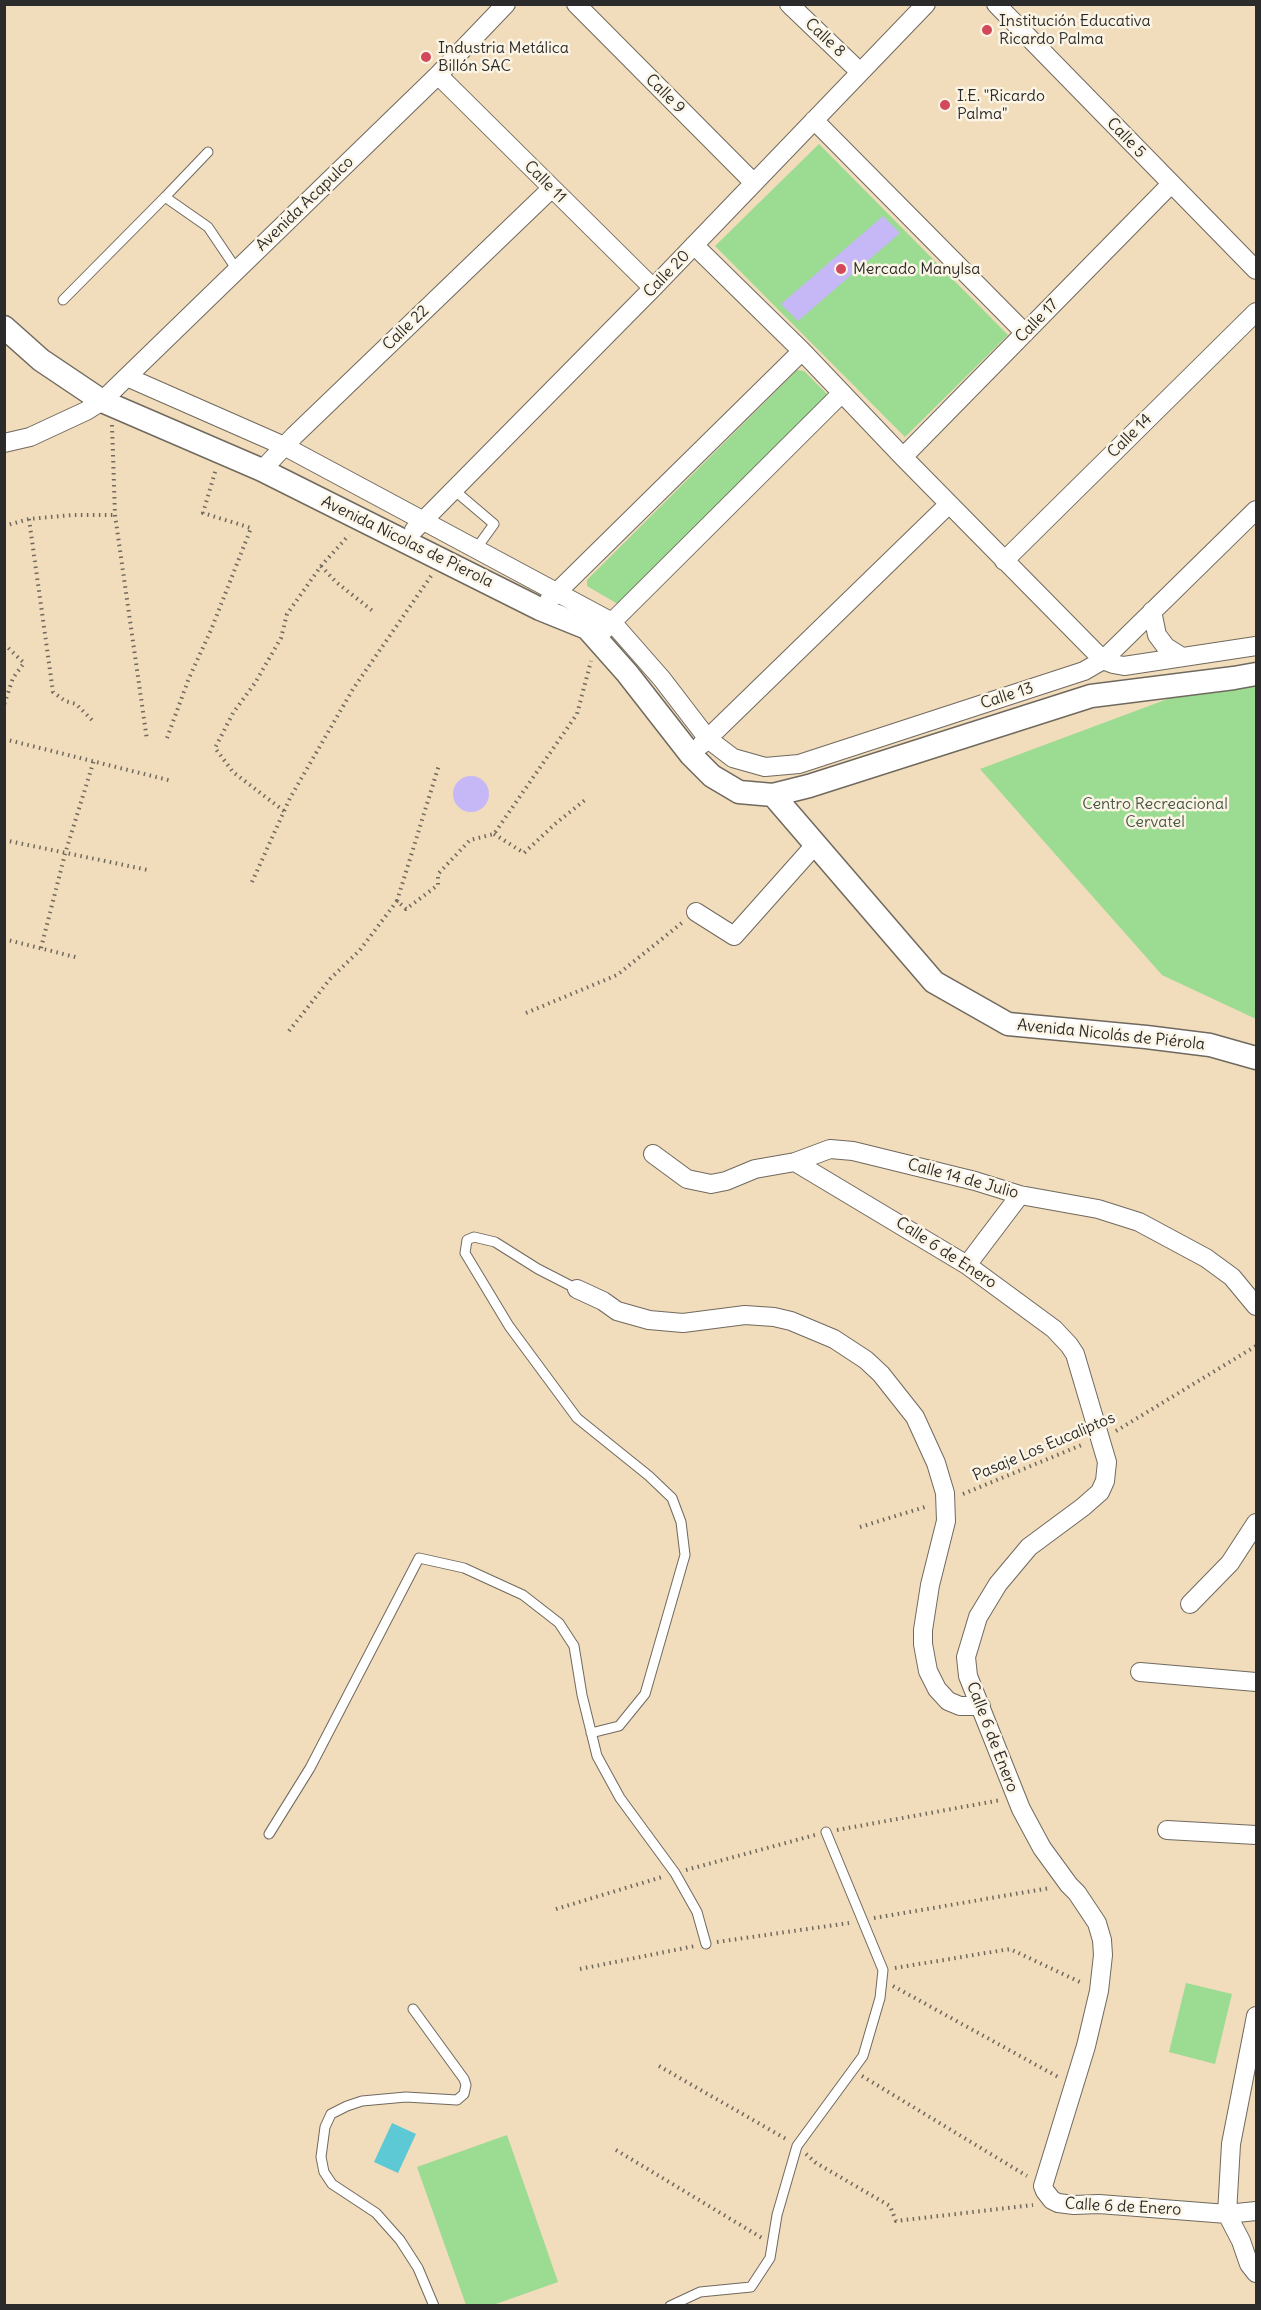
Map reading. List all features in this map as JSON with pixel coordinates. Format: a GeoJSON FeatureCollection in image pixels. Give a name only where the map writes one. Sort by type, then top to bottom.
{"type":"FeatureCollection","features":[{"type":"Feature","properties":{"kind":"street","name":"Avenida Acapulco"},"geometry":{"type":"LineString","coordinates":[[4,443],[30,437],[107,403],[127,377],[438,75],[506,4]]}},
{"type":"Feature","properties":{"kind":"street","name":"Calle 9"},"geometry":{"type":"LineString","coordinates":[[576,4],[754,183]]}},
{"type":"Feature","properties":{"kind":"street","name":"Calle 8"},"geometry":{"type":"LineString","coordinates":[[789,4],[860,72]]}},
{"type":"Feature","properties":{"kind":"street","name":"Calle 20"},"geometry":{"type":"LineString","coordinates":[[404,539],[653,288],[926,4]]}},
{"type":"Feature","properties":{"kind":"street","name":"Calle 5"},"geometry":{"type":"LineString","coordinates":[[996,4],[1257,270]]}},
{"type":"Feature","properties":{"kind":"street","name":"Calle 11"},"geometry":{"type":"LineString","coordinates":[[438,75],[653,288]]}},
{"type":"Feature","properties":{"kind":"street"},"geometry":{"type":"LineString","coordinates":[[814,120],[1025,333]]}},
{"type":"Feature","properties":{"kind":"street","name":"Calle 17"},"geometry":{"type":"LineString","coordinates":[[903,457],[1171,184]]}},
{"type":"Feature","properties":{"kind":"street","name":"Calle 22"},"geometry":{"type":"LineString","coordinates":[[262,470],[284,446],[552,188]]}},
{"type":"Feature","properties":{"kind":"street"},"geometry":{"type":"LineString","coordinates":[[694,245],[802,351],[1004,561],[1103,660],[1124,666],[1257,646]]}},
{"type":"Feature","properties":{"kind":"street","name":"Calle 14"},"geometry":{"type":"LineString","coordinates":[[1004,561],[1257,312]]}},
{"type":"Feature","properties":{"kind":"street","name":"Avenida Nicolas de Pierola"},"geometry":{"type":"LineString","coordinates":[[4,327],[41,360],[107,403],[262,470],[540,609],[587,628],[604,630],[691,755],[712,776],[739,792],[773,795],[809,786],[1091,696],[1257,674]]}},
{"type":"Feature","properties":{"kind":"street"},"geometry":{"type":"LineString","coordinates":[[540,609],[802,351]]}},
{"type":"Feature","properties":{"kind":"street"},"geometry":{"type":"LineString","coordinates":[[127,377],[284,446],[557,593],[604,630],[842,393]]}},
{"type":"Feature","properties":{"kind":"street"},"geometry":{"type":"LineString","coordinates":[[691,755],[949,504]]}},
{"type":"Feature","properties":{"kind":"street","name":"Calle 13"},"geometry":{"type":"LineString","coordinates":[[604,630],[662,679],[708,738],[733,758],[765,767],[799,764],[1084,671],[1103,660],[1257,510]]}},
{"type":"Feature","properties":{"kind":"street"},"geometry":{"type":"LineString","coordinates":[[1152,611],[1157,635],[1166,647],[1182,657]]}},
{"type":"Feature","properties":{"kind":"street","name":"Avenida Nicolás de Piérola"},"geometry":{"type":"LineString","coordinates":[[773,795],[934,982],[1008,1024],[1210,1045],[1257,1058]]}},
{"type":"Feature","properties":{"kind":"street"},"geometry":{"type":"LineString","coordinates":[[696,912],[734,936],[815,845]]}},
{"type":"Feature","properties":{"kind":"street","name":"Calle 14 de Julio"},"geometry":{"type":"LineString","coordinates":[[653,1155],[687,1179],[703,1184],[718,1183],[749,1171],[795,1162],[830,1149],[853,1151],[975,1181],[1020,1195],[1098,1209],[1139,1222],[1206,1258],[1232,1277],[1257,1306]]}},
{"type":"Feature","properties":{"kind":"street","name":"Calle 6 de Enero"},"geometry":{"type":"LineString","coordinates":[[795,1162],[968,1264],[1043,1319],[1069,1345],[1079,1366],[1107,1462],[1105,1481],[1100,1492],[1029,1547],[998,1584],[978,1617],[968,1647],[966,1667],[1016,1798],[1042,1848],[1097,1923],[1102,1940],[1099,1991],[1048,2193],[1058,2203],[1074,2205],[1099,2204],[1227,2214],[1257,2211]]}},
{"type":"Feature","properties":{"kind":"street"},"geometry":{"type":"LineString","coordinates":[[968,1264],[1020,1195]]}},
{"type":"Feature","properties":{"kind":"street"},"geometry":{"type":"LineString","coordinates":[[577,1289],[603,1301],[617,1311],[650,1320],[683,1323],[731,1316],[760,1315],[791,1321],[834,1339],[873,1367],[905,1402],[926,1440],[936,1463],[946,1501],[944,1533],[930,1585],[923,1630],[925,1658],[932,1680],[942,1695],[960,1706],[981,1706]]}},
{"type":"Feature","properties":{"kind":"street"},"geometry":{"type":"LineString","coordinates":[[1190,1604],[1230,1563],[1255,1530]]}},
{"type":"Feature","properties":{"kind":"street"},"geometry":{"type":"LineString","coordinates":[[1140,1672],[1257,1682]]}},
{"type":"Feature","properties":{"kind":"street"},"geometry":{"type":"LineString","coordinates":[[1167,1830],[1257,1834]]}},
{"type":"Feature","properties":{"kind":"street"},"geometry":{"type":"LineString","coordinates":[[1257,2016],[1231,2144],[1227,2214],[1249,2264],[1257,2273]]}},
{"type":"Feature","properties":{"kind":"lane"},"geometry":{"type":"LineString","coordinates":[[63,300],[208,152]]}},
{"type":"Feature","properties":{"kind":"lane"},"geometry":{"type":"LineString","coordinates":[[165,197],[208,227],[237,270]]}},
{"type":"Feature","properties":{"kind":"lane"},"geometry":{"type":"LineString","coordinates":[[454,490],[494,524],[476,549]]}},
{"type":"Feature","properties":{"kind":"lane"},"geometry":{"type":"LineString","coordinates":[[577,1289],[538,1269],[495,1242],[474,1237],[466,1240],[465,1252],[509,1326],[577,1418],[649,1476],[672,1498],[681,1522],[685,1555],[645,1694],[619,1726],[591,1733]]}},
{"type":"Feature","properties":{"kind":"lane"},"geometry":{"type":"LineString","coordinates":[[269,1834],[310,1767],[419,1558],[464,1568],[524,1595],[559,1623],[574,1646],[582,1695],[597,1756],[620,1797],[675,1873],[697,1912],[706,1944]]}},
{"type":"Feature","properties":{"kind":"lane"},"geometry":{"type":"LineString","coordinates":[[670,2306],[700,2292],[751,2287],[770,2258],[777,2216],[797,2146],[863,2056],[880,1998],[883,1974],[826,1832]]}},
{"type":"Feature","properties":{"kind":"lane"},"geometry":{"type":"LineString","coordinates":[[413,2009],[464,2079],[466,2085],[464,2094],[457,2100],[406,2097],[347,2106],[331,2114],[325,2127],[321,2157],[324,2172],[332,2184],[375,2213],[400,2240],[418,2268],[434,2306]]}},
{"type":"Feature","properties":{"kind":"path"},"geometry":{"type":"LineString","coordinates":[[107,403],[115,515],[147,740]]}},
{"type":"Feature","properties":{"kind":"path"},"geometry":{"type":"LineString","coordinates":[[167,738],[189,678],[211,630],[251,528],[203,513],[221,452]]}},
{"type":"Feature","properties":{"kind":"path"},"geometry":{"type":"LineString","coordinates":[[4,526],[29,519],[72,515],[115,515]]}},
{"type":"Feature","properties":{"kind":"path"},"geometry":{"type":"LineString","coordinates":[[29,519],[53,692],[65,701],[76,704],[92,720]]}},
{"type":"Feature","properties":{"kind":"path"},"geometry":{"type":"LineString","coordinates":[[284,811],[233,772],[215,748],[232,713],[255,683],[281,638],[286,614],[321,566],[363,519]]}},
{"type":"Feature","properties":{"kind":"path"},"geometry":{"type":"LineString","coordinates":[[252,882],[284,811],[352,689],[443,559]]}},
{"type":"Feature","properties":{"kind":"path"},"geometry":{"type":"LineString","coordinates":[[321,566],[336,582],[374,612]]}},
{"type":"Feature","properties":{"kind":"path"},"geometry":{"type":"LineString","coordinates":[[397,900],[406,909],[438,885],[438,874],[470,840],[494,834],[577,714],[604,630]]}},
{"type":"Feature","properties":{"kind":"path"},"geometry":{"type":"LineString","coordinates":[[4,644],[24,663],[13,678],[4,705]]}},
{"type":"Feature","properties":{"kind":"path"},"geometry":{"type":"LineString","coordinates":[[4,739],[172,781]]}},
{"type":"Feature","properties":{"kind":"path"},"geometry":{"type":"LineString","coordinates":[[41,948],[65,854],[94,760]]}},
{"type":"Feature","properties":{"kind":"path"},"geometry":{"type":"LineString","coordinates":[[289,1031],[330,979],[360,950],[397,900],[439,765]]}},
{"type":"Feature","properties":{"kind":"path"},"geometry":{"type":"LineString","coordinates":[[494,834],[524,853],[585,800]]}},
{"type":"Feature","properties":{"kind":"path"},"geometry":{"type":"LineString","coordinates":[[4,840],[148,870]]}},
{"type":"Feature","properties":{"kind":"path"},"geometry":{"type":"LineString","coordinates":[[526,1013],[617,975],[696,912]]}},
{"type":"Feature","properties":{"kind":"path"},"geometry":{"type":"LineString","coordinates":[[4,939],[79,958]]}},
{"type":"Feature","properties":{"kind":"path","name":"Pasaje Los Eucaliptos"},"geometry":{"type":"LineString","coordinates":[[860,1527],[946,1501],[1116,1431],[1257,1347]]}},
{"type":"Feature","properties":{"kind":"path"},"geometry":{"type":"LineString","coordinates":[[556,1909],[675,1873],[826,1832],[1016,1798]]}},
{"type":"Feature","properties":{"kind":"path"},"geometry":{"type":"LineString","coordinates":[[580,1969],[706,1944],[1068,1885]]}},
{"type":"Feature","properties":{"kind":"path"},"geometry":{"type":"LineString","coordinates":[[883,1974],[1010,1949],[1099,1991]]}},
{"type":"Feature","properties":{"kind":"path"},"geometry":{"type":"LineString","coordinates":[[883,1974],[1074,2086]]}},
{"type":"Feature","properties":{"kind":"path"},"geometry":{"type":"LineString","coordinates":[[659,2066],[797,2146],[816,2163],[890,2206],[896,2221],[1036,2204],[1048,2193],[853,2071]]}},
{"type":"Feature","properties":{"kind":"path"},"geometry":{"type":"LineString","coordinates":[[616,2150],[772,2244]]}},
{"type":"Feature","properties":{"kind":"green space"},"geometry":{"type":"Polygon","coordinates":[[[819,144],[1008,335],[905,437],[715,246],[819,144]]]}},
{"type":"Feature","properties":{"kind":"green space"},"geometry":{"type":"Polygon","coordinates":[[[797,370],[804,371],[831,398],[623,607],[587,586],[587,580],[797,370]]]}},
{"type":"Feature","properties":{"kind":"green space","name":"Centro Recreacional Cervatel"},"geometry":{"type":"Polygon","coordinates":[[[1256,666],[1256,1019],[1162,975],[980,769],[1256,666]]]}},
{"type":"Feature","properties":{"kind":"green space"},"geometry":{"type":"Polygon","coordinates":[[[1186,1983],[1232,1994],[1215,2064],[1169,2052],[1186,1983]]]}},
{"type":"Feature","properties":{"kind":"green space"},"geometry":{"type":"Polygon","coordinates":[[[507,2135],[558,2282],[493,2305],[466,2305],[417,2167],[507,2135]]]}},
{"type":"Feature","properties":{"kind":"water"},"geometry":{"type":"Polygon","coordinates":[[[392,2123],[416,2134],[398,2173],[374,2162],[392,2123]]]}},
{"type":"Feature","properties":{"kind":"building","name":"Mercado Manylsa"},"geometry":{"type":"Polygon","coordinates":[[[883,216],[900,233],[798,321],[781,304],[883,216]]]}},
{"type":"Feature","properties":{"kind":"building"},"geometry":{"type":"Polygon","coordinates":[[[471,776],[484,781],[489,794],[484,807],[471,812],[458,807],[453,794],[458,781],[471,776]]]}},
{"type":"Feature","properties":{"kind":"place","name":"Institución Educativa Ricardo Palma"},"geometry":{"type":"Point","coordinates":[987,30]}},
{"type":"Feature","properties":{"kind":"place","name":"Industria Metálica Billón SAC"},"geometry":{"type":"Point","coordinates":[426,57]}},
{"type":"Feature","properties":{"kind":"place","name":"I.E. \"Ricardo Palma\""},"geometry":{"type":"Point","coordinates":[945,105]}},
{"type":"Feature","properties":{"kind":"place","name":"Mercado Manylsa"},"geometry":{"type":"Point","coordinates":[841,269]}}]}
